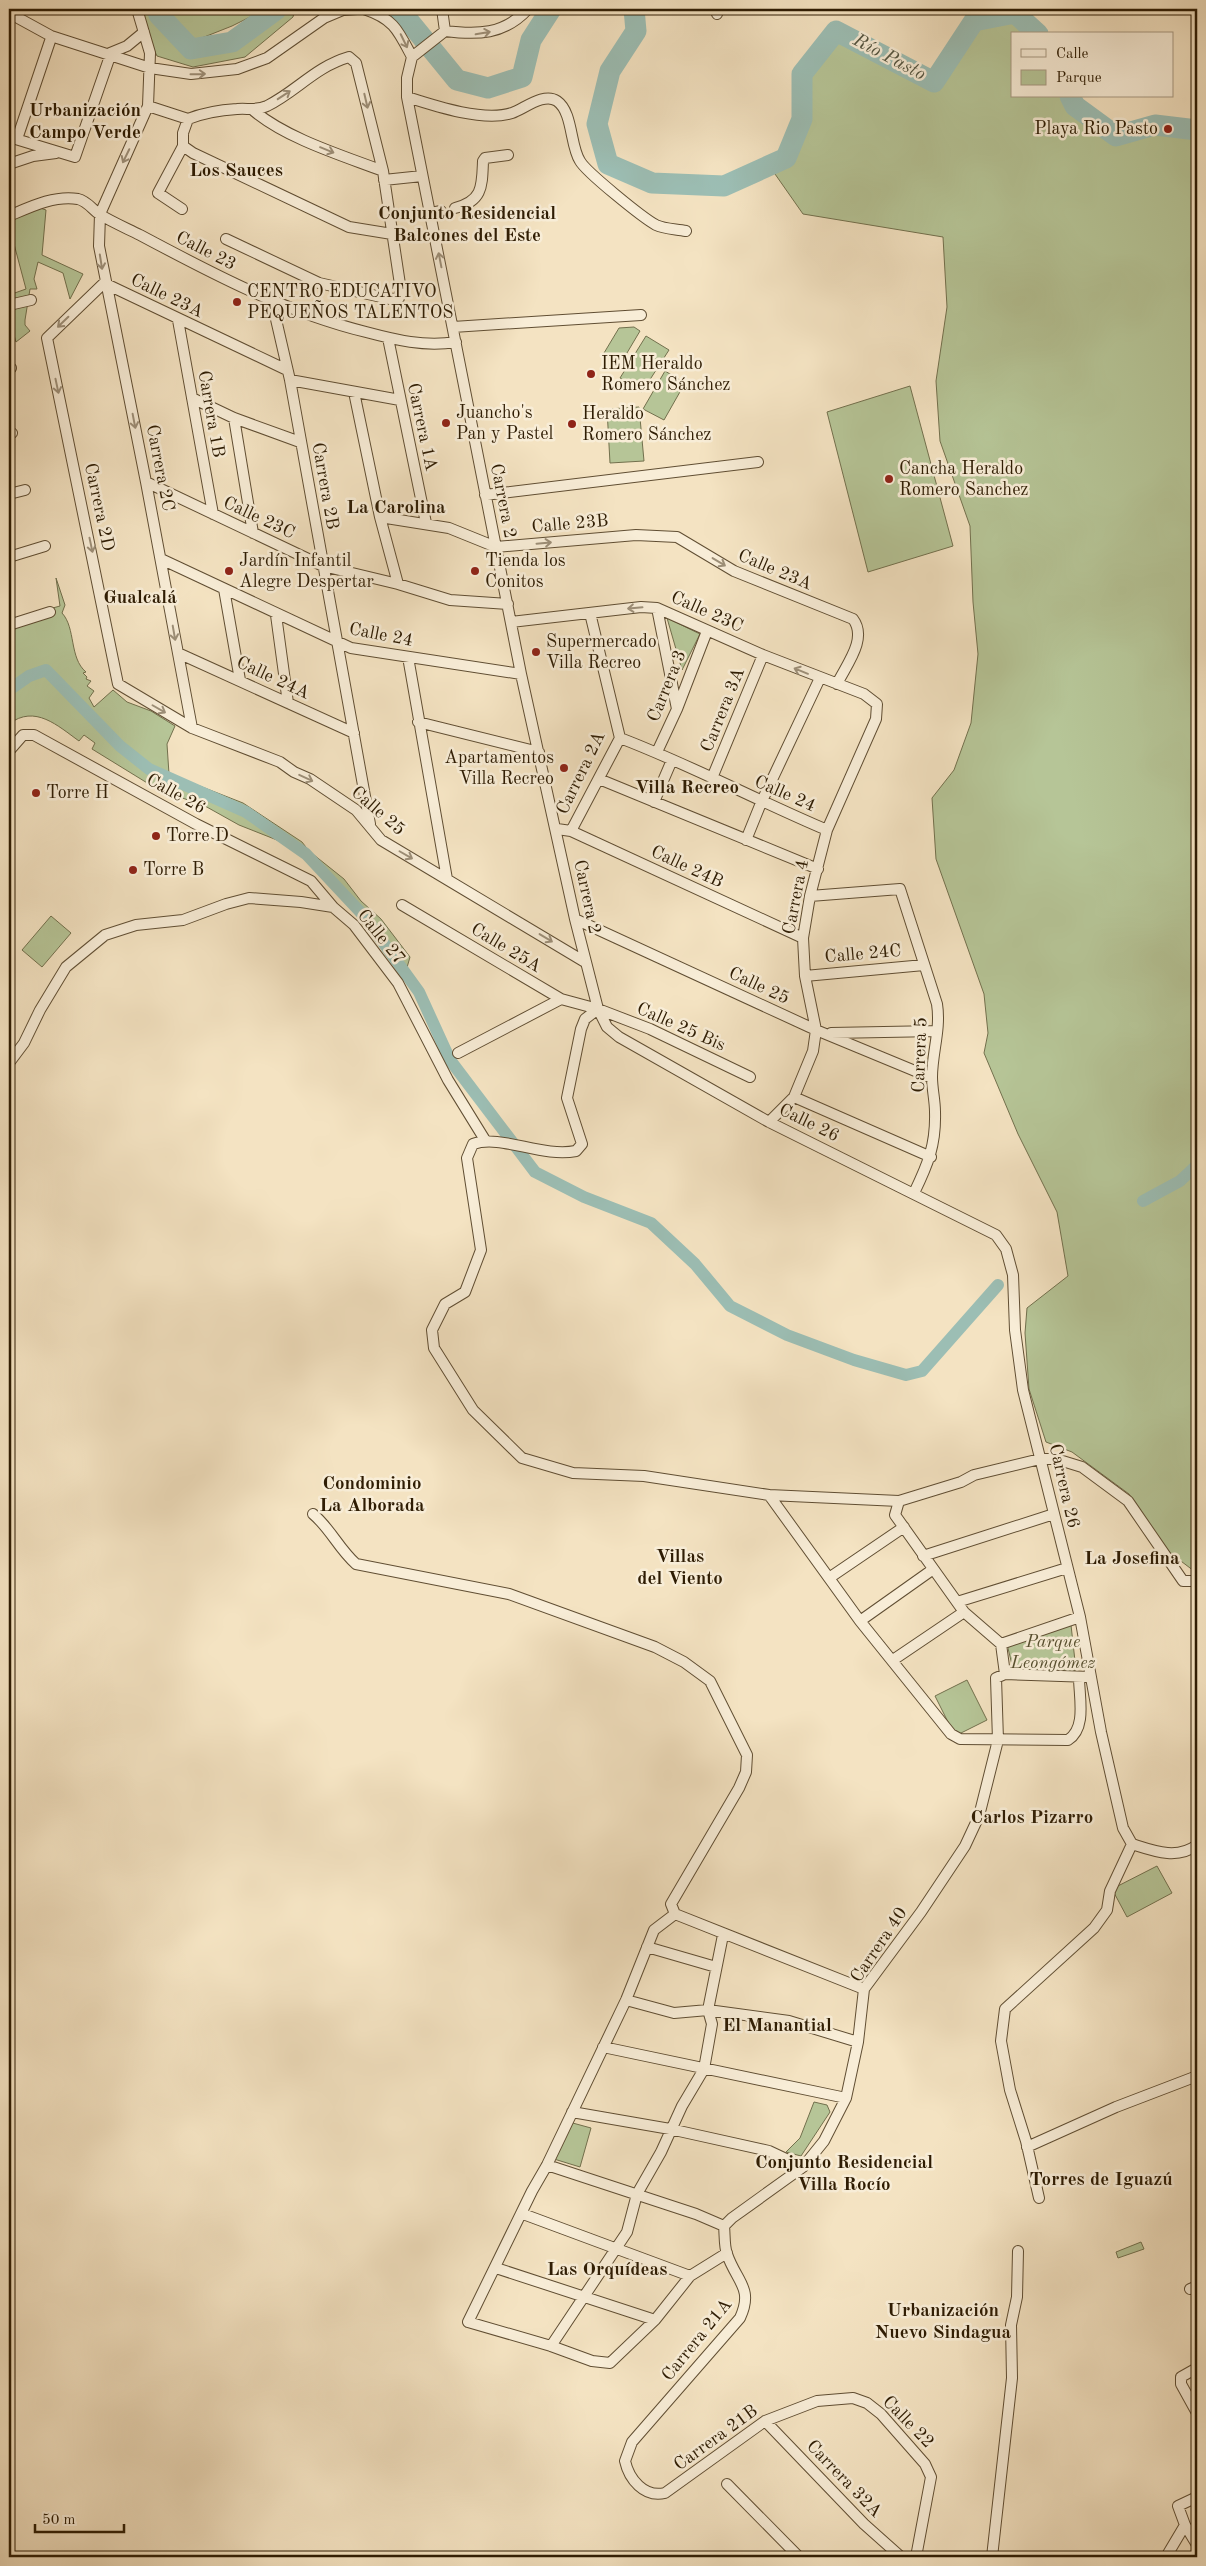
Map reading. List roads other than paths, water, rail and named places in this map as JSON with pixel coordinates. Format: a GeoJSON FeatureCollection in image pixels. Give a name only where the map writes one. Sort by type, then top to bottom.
{"type":"FeatureCollection","features":[{"type":"Feature","properties":{"kind":"street"},"geometry":{"type":"LineString","coordinates":[[100,214],[148,106],[150,53],[137,9]]}},
{"type":"Feature","properties":{"kind":"street"},"geometry":{"type":"LineString","coordinates":[[9,13],[51,36],[109,56],[150,68],[191,74],[237,69],[267,58],[324,18],[343,10],[357,9]]}},
{"type":"Feature","properties":{"kind":"street"},"geometry":{"type":"LineString","coordinates":[[364,9],[384,16],[400,33],[412,57],[441,35],[476,34],[494,31],[507,25],[528,9]]}},
{"type":"Feature","properties":{"kind":"street"},"geometry":{"type":"LineString","coordinates":[[441,35],[442,9]]}},
{"type":"Feature","properties":{"kind":"street"},"geometry":{"type":"LineString","coordinates":[[50,41],[13,138],[76,157],[109,56],[127,46],[144,32]]}},
{"type":"Feature","properties":{"kind":"street"},"geometry":{"type":"LineString","coordinates":[[148,106],[188,120],[199,115],[227,110],[254,111],[286,94],[331,62],[350,57],[356,63],[383,175],[401,291],[399,298],[390,299],[319,284],[226,238]]}},
{"type":"Feature","properties":{"kind":"street","name":"Carrera 2"},"geometry":{"type":"LineString","coordinates":[[412,57],[407,78],[407,97],[422,176],[436,212],[453,328],[521,674],[557,829],[575,919],[600,1014]]}},
{"type":"Feature","properties":{"kind":"street"},"geometry":{"type":"LineString","coordinates":[[407,97],[438,107],[496,116],[511,114],[544,99],[552,98],[559,102],[569,121],[580,162],[639,214],[657,226],[686,231]]}},
{"type":"Feature","properties":{"kind":"street"},"geometry":{"type":"LineString","coordinates":[[254,111],[265,120],[383,175],[422,176]]}},
{"type":"Feature","properties":{"kind":"street"},"geometry":{"type":"LineString","coordinates":[[182,209],[158,194],[183,146],[183,133],[188,120]]}},
{"type":"Feature","properties":{"kind":"street"},"geometry":{"type":"LineString","coordinates":[[183,146],[193,153],[349,227],[392,234]]}},
{"type":"Feature","properties":{"kind":"street"},"geometry":{"type":"LineString","coordinates":[[9,164],[33,156],[59,153]]}},
{"type":"Feature","properties":{"kind":"street"},"geometry":{"type":"LineString","coordinates":[[455,208],[472,201],[478,194],[485,158],[508,155]]}},
{"type":"Feature","properties":{"kind":"street","name":"Calle 23"},"geometry":{"type":"LineString","coordinates":[[9,216],[37,204],[67,198],[85,201],[100,214],[272,302],[327,322],[388,338],[418,344],[438,345],[456,342]]}},
{"type":"Feature","properties":{"kind":"street","name":"Carrera 2C"},"geometry":{"type":"LineString","coordinates":[[100,214],[99,246],[104,283],[146,482],[192,728]]}},
{"type":"Feature","properties":{"kind":"street","name":"Calle 23A"},"geometry":{"type":"LineString","coordinates":[[48,338],[104,283],[288,375],[354,392],[400,400]]}},
{"type":"Feature","properties":{"kind":"street"},"geometry":{"type":"LineString","coordinates":[[9,305],[31,300]]}},
{"type":"Feature","properties":{"kind":"street","name":"Carrera 2B"},"geometry":{"type":"LineString","coordinates":[[272,302],[288,375],[370,824]]}},
{"type":"Feature","properties":{"kind":"street"},"geometry":{"type":"LineString","coordinates":[[453,328],[641,315]]}},
{"type":"Feature","properties":{"kind":"street","name":"Carrera 1B"},"geometry":{"type":"LineString","coordinates":[[178,320],[213,514]]}},
{"type":"Feature","properties":{"kind":"street","name":"Carrera 2D"},"geometry":{"type":"LineString","coordinates":[[48,338],[118,684]]}},
{"type":"Feature","properties":{"kind":"street","name":"Carrera 1A"},"geometry":{"type":"LineString","coordinates":[[388,338],[426,523]]}},
{"type":"Feature","properties":{"kind":"street"},"geometry":{"type":"LineString","coordinates":[[354,392],[380,517],[398,584]]}},
{"type":"Feature","properties":{"kind":"street"},"geometry":{"type":"LineString","coordinates":[[192,398],[234,418],[300,442]]}},
{"type":"Feature","properties":{"kind":"street"},"geometry":{"type":"LineString","coordinates":[[234,418],[252,533]]}},
{"type":"Feature","properties":{"kind":"street"},"geometry":{"type":"LineString","coordinates":[[485,495],[758,462]]}},
{"type":"Feature","properties":{"kind":"street","name":"Calle 23C"},"geometry":{"type":"LineString","coordinates":[[146,482],[323,566],[398,584],[450,600],[508,604]]}},
{"type":"Feature","properties":{"kind":"street"},"geometry":{"type":"LineString","coordinates":[[9,494],[25,490]]}},
{"type":"Feature","properties":{"kind":"street","name":"Calle 23B"},"geometry":{"type":"LineString","coordinates":[[380,517],[449,528],[496,547],[636,535],[677,537]]}},
{"type":"Feature","properties":{"kind":"street","name":"Calle 23A"},"geometry":{"type":"LineString","coordinates":[[677,537],[734,572],[853,620],[860,630],[858,640],[836,684]]}},
{"type":"Feature","properties":{"kind":"street"},"geometry":{"type":"LineString","coordinates":[[9,557],[45,546]]}},
{"type":"Feature","properties":{"kind":"street","name":"Calle 24"},"geometry":{"type":"LineString","coordinates":[[161,559],[276,615],[351,648],[521,674]]}},
{"type":"Feature","properties":{"kind":"street"},"geometry":{"type":"LineString","coordinates":[[224,589],[240,680]]}},
{"type":"Feature","properties":{"kind":"street","name":"Calle 23C"},"geometry":{"type":"LineString","coordinates":[[511,622],[641,607],[657,608],[763,655],[864,694],[877,704]]}},
{"type":"Feature","properties":{"kind":"street"},"geometry":{"type":"LineString","coordinates":[[657,608],[677,709]]}},
{"type":"Feature","properties":{"kind":"street"},"geometry":{"type":"LineString","coordinates":[[9,625],[50,612]]}},
{"type":"Feature","properties":{"kind":"street","name":"Carrera 2A"},"geometry":{"type":"LineString","coordinates":[[571,831],[620,738],[590,613]]}},
{"type":"Feature","properties":{"kind":"street"},"geometry":{"type":"LineString","coordinates":[[276,615],[288,703]]}},
{"type":"Feature","properties":{"kind":"street","name":"Carrera 3"},"geometry":{"type":"LineString","coordinates":[[657,752],[677,709],[707,631]]}},
{"type":"Feature","properties":{"kind":"street","name":"Calle 24A"},"geometry":{"type":"LineString","coordinates":[[178,653],[354,733]]}},
{"type":"Feature","properties":{"kind":"street","name":"Carrera 3A"},"geometry":{"type":"LineString","coordinates":[[712,778],[763,655]]}},
{"type":"Feature","properties":{"kind":"street"},"geometry":{"type":"LineString","coordinates":[[408,657],[447,879]]}},
{"type":"Feature","properties":{"kind":"street"},"geometry":{"type":"LineString","coordinates":[[746,840],[761,802],[820,678]]}},
{"type":"Feature","properties":{"kind":"street","name":"Calle 25"},"geometry":{"type":"LineString","coordinates":[[118,684],[192,728],[280,762],[356,810],[370,824],[381,840],[585,962]]}},
{"type":"Feature","properties":{"kind":"street","name":"Carrera 4"},"geometry":{"type":"LineString","coordinates":[[769,1122],[794,1097],[813,1051],[816,1030],[805,976],[803,938],[810,896],[827,830],[876,720],[877,704]]}},
{"type":"Feature","properties":{"kind":"street"},"geometry":{"type":"LineString","coordinates":[[418,722],[539,752]]}},
{"type":"Feature","properties":{"kind":"street","name":"Calle 26"},"geometry":{"type":"LineString","coordinates":[[9,751],[23,735],[34,735],[220,836],[311,881],[333,907]]}},
{"type":"Feature","properties":{"kind":"street","name":"Calle 24"},"geometry":{"type":"LineString","coordinates":[[620,738],[657,752],[761,802],[827,830]]}},
{"type":"Feature","properties":{"kind":"street"},"geometry":{"type":"LineString","coordinates":[[654,802],[672,760]]}},
{"type":"Feature","properties":{"kind":"street"},"geometry":{"type":"LineString","coordinates":[[599,779],[818,869]]}},
{"type":"Feature","properties":{"kind":"street","name":"Calle 24B"},"geometry":{"type":"LineString","coordinates":[[557,829],[571,831],[803,938]]}},
{"type":"Feature","properties":{"kind":"street","name":"Carrera 5"},"geometry":{"type":"LineString","coordinates":[[810,896],[900,889],[937,1004],[940,1020],[932,1078],[935,1140],[931,1157],[914,1193]]}},
{"type":"Feature","properties":{"kind":"street","name":"Calle 27"},"geometry":{"type":"LineString","coordinates":[[9,1063],[24,1043],[40,1010],[66,968],[105,935],[136,926],[183,920],[226,904],[249,898],[333,907],[354,925],[398,983],[448,1080],[490,1140]]}},
{"type":"Feature","properties":{"kind":"street","name":"Calle 25A"},"geometry":{"type":"LineString","coordinates":[[402,905],[561,999],[600,1014]]}},
{"type":"Feature","properties":{"kind":"street","name":"Calle 25"},"geometry":{"type":"LineString","coordinates":[[575,919],[816,1030],[932,1078]]}},
{"type":"Feature","properties":{"kind":"street","name":"Calle 24C"},"geometry":{"type":"LineString","coordinates":[[805,976],[924,965]]}},
{"type":"Feature","properties":{"kind":"street"},"geometry":{"type":"LineString","coordinates":[[458,1053],[561,999]]}},
{"type":"Feature","properties":{"kind":"street"},"geometry":{"type":"LineString","coordinates":[[600,1014],[585,1019],[581,1029],[567,1098],[582,1144],[576,1151],[565,1153],[524,1148],[490,1140],[474,1144],[467,1158],[481,1250],[465,1292],[446,1304],[432,1330],[434,1348],[473,1410],[522,1458],[573,1473],[644,1476],[769,1495],[899,1501],[962,1482],[974,1474],[1040,1459],[1056,1459],[1082,1467],[1105,1482],[1128,1502],[1183,1581],[1197,1581]]}},
{"type":"Feature","properties":{"kind":"street","name":"Calle 26"},"geometry":{"type":"LineString","coordinates":[[600,1014],[607,1027],[620,1038],[769,1122],[996,1235],[1006,1249]]}},
{"type":"Feature","properties":{"kind":"street","name":"Calle 25 Bis"},"geometry":{"type":"LineString","coordinates":[[600,1014],[650,1029],[750,1077]]}},
{"type":"Feature","properties":{"kind":"street"},"geometry":{"type":"LineString","coordinates":[[827,1033],[937,1031]]}},
{"type":"Feature","properties":{"kind":"street"},"geometry":{"type":"LineString","coordinates":[[794,1097],[931,1157]]}},
{"type":"Feature","properties":{"kind":"street","name":"Carrera 26"},"geometry":{"type":"LineString","coordinates":[[1006,1249],[1013,1275],[1015,1330],[1023,1390],[1080,1617],[1101,1732],[1123,1828],[1132,1844]]}},
{"type":"Feature","properties":{"kind":"street"},"geometry":{"type":"LineString","coordinates":[[769,1495],[860,1621],[951,1734],[960,1739],[1068,1740],[1076,1735],[1080,1727],[1079,1676]]}},
{"type":"Feature","properties":{"kind":"street"},"geometry":{"type":"LineString","coordinates":[[899,1501],[895,1515],[932,1570],[964,1612],[1002,1644],[1080,1617]]}},
{"type":"Feature","properties":{"kind":"street"},"geometry":{"type":"LineString","coordinates":[[313,1514],[326,1525],[345,1554],[356,1564],[509,1594],[655,1647],[684,1662],[710,1681],[747,1755],[746,1772],[739,1788],[671,1904],[674,1914]]}},
{"type":"Feature","properties":{"kind":"street"},"geometry":{"type":"LineString","coordinates":[[923,1556],[1054,1514]]}},
{"type":"Feature","properties":{"kind":"street"},"geometry":{"type":"LineString","coordinates":[[829,1578],[904,1527]]}},
{"type":"Feature","properties":{"kind":"street"},"geometry":{"type":"LineString","coordinates":[[957,1602],[1067,1568]]}},
{"type":"Feature","properties":{"kind":"street"},"geometry":{"type":"LineString","coordinates":[[860,1621],[932,1570]]}},
{"type":"Feature","properties":{"kind":"street"},"geometry":{"type":"LineString","coordinates":[[893,1660],[964,1612]]}},
{"type":"Feature","properties":{"kind":"street","name":"Carrera 40"},"geometry":{"type":"LineString","coordinates":[[724,2226],[732,2218],[803,2167],[824,2141],[846,2098],[858,2042],[864,1989],[921,1912],[965,1846],[979,1816],[998,1740],[1002,1644]]}},
{"type":"Feature","properties":{"kind":"street"},"geometry":{"type":"LineString","coordinates":[[1001,1676],[1092,1677]]}},
{"type":"Feature","properties":{"kind":"street"},"geometry":{"type":"LineString","coordinates":[[1039,2198],[1027,2147],[1010,2090],[1001,2041],[1005,2009],[1094,1928],[1107,1910],[1110,1891],[1132,1844],[1172,1854],[1191,1850],[1197,1845]]}},
{"type":"Feature","properties":{"kind":"street"},"geometry":{"type":"LineString","coordinates":[[674,1914],[723,1935],[864,1989]]}},
{"type":"Feature","properties":{"kind":"street"},"geometry":{"type":"LineString","coordinates":[[674,1914],[654,1930],[626,2000],[547,2165],[532,2191],[468,2322],[551,2346],[592,2361],[610,2363],[656,2320],[690,2276],[726,2253]]}},
{"type":"Feature","properties":{"kind":"street"},"geometry":{"type":"LineString","coordinates":[[551,2346],[585,2298],[615,2248],[627,2232],[637,2194],[661,2152],[670,2129],[704,2069],[712,2024],[708,2010],[723,1935]]}},
{"type":"Feature","properties":{"kind":"street"},"geometry":{"type":"LineString","coordinates":[[648,1947],[716,1967]]}},
{"type":"Feature","properties":{"kind":"street"},"geometry":{"type":"LineString","coordinates":[[626,2000],[674,2013],[708,2010],[789,2021],[858,2042]]}},
{"type":"Feature","properties":{"kind":"street"},"geometry":{"type":"LineString","coordinates":[[603,2047],[846,2098]]}},
{"type":"Feature","properties":{"kind":"street"},"geometry":{"type":"LineString","coordinates":[[1027,2147],[1116,2108],[1197,2076]]}},
{"type":"Feature","properties":{"kind":"street"},"geometry":{"type":"LineString","coordinates":[[572,2112],[670,2129],[769,2151],[803,2167]]}},
{"type":"Feature","properties":{"kind":"street"},"geometry":{"type":"LineString","coordinates":[[547,2165],[696,2214],[724,2226]]}},
{"type":"Feature","properties":{"kind":"street"},"geometry":{"type":"LineString","coordinates":[[522,2214],[690,2276]]}},
{"type":"Feature","properties":{"kind":"street","name":"Carrera 21A"},"geometry":{"type":"LineString","coordinates":[[657,2495],[649,2494],[631,2477],[625,2461],[632,2442],[740,2318],[746,2304],[744,2288],[726,2253],[724,2226]]}},
{"type":"Feature","properties":{"kind":"street"},"geometry":{"type":"LineString","coordinates":[[992,2557],[1012,2378],[1012,2325],[1017,2297],[1018,2251]]}},
{"type":"Feature","properties":{"kind":"street"},"geometry":{"type":"LineString","coordinates":[[496,2268],[656,2320]]}},
{"type":"Feature","properties":{"kind":"street"},"geometry":{"type":"LineString","coordinates":[[1197,2368],[1181,2377],[1181,2384],[1197,2413]]}},
{"type":"Feature","properties":{"kind":"street","name":"Carrera 21B"},"geometry":{"type":"LineString","coordinates":[[657,2495],[678,2485],[765,2420],[817,2401],[853,2398]]}},
{"type":"Feature","properties":{"kind":"street","name":"Calle 22"},"geometry":{"type":"LineString","coordinates":[[853,2398],[868,2403],[881,2414],[925,2464],[931,2477],[916,2557]]}},
{"type":"Feature","properties":{"kind":"street","name":"Carrera 32A"},"geometry":{"type":"LineString","coordinates":[[765,2420],[864,2524],[901,2557]]}},
{"type":"Feature","properties":{"kind":"street"},"geometry":{"type":"LineString","coordinates":[[727,2484],[798,2557]]}},
{"type":"Feature","properties":{"kind":"street"},"geometry":{"type":"LineString","coordinates":[[1197,2498],[1180,2504],[1178,2508],[1197,2545]]}},
{"type":"Feature","properties":{"kind":"street"},"geometry":{"type":"LineString","coordinates":[[1166,2557],[1186,2525]]}},
{"type":"Feature","properties":{"kind":"waterway","name":"Río Pasto"},"geometry":{"type":"LineString","coordinates":[[157,9],[159,15],[191,49],[232,42],[277,9]]}},
{"type":"Feature","properties":{"kind":"waterway","name":"Río Pasto"},"geometry":{"type":"LineString","coordinates":[[399,9],[457,80],[488,88],[522,77],[531,40],[551,9]]}},
{"type":"Feature","properties":{"kind":"waterway","name":"Río Pasto"},"geometry":{"type":"LineString","coordinates":[[634,9],[636,31],[610,71],[597,124],[608,164],[652,183],[724,186],[786,158],[802,119],[802,74],[836,31],[934,82],[974,21],[1015,13],[1036,32]]}},
{"type":"Feature","properties":{"kind":"waterway","name":"Río Pasto"},"geometry":{"type":"LineString","coordinates":[[1071,98],[1075,106],[1116,136],[1155,125],[1197,130]]}},
{"type":"Feature","properties":{"kind":"waterway"},"geometry":{"type":"LineString","coordinates":[[9,690],[29,676],[46,670],[120,746],[149,769],[246,812],[306,854],[364,916],[419,992],[450,1060],[535,1172],[584,1197],[651,1223],[695,1264],[730,1306],[787,1335],[854,1360],[906,1375],[922,1371],[998,1285]]}},
{"type":"Feature","properties":{"kind":"waterway"},"geometry":{"type":"LineString","coordinates":[[1143,1201],[1180,1181],[1197,1165]]}},
{"type":"Feature","properties":{"kind":"place","name":"Playa Rio Pasto"},"geometry":{"type":"Point","coordinates":[1168,129]}},
{"type":"Feature","properties":{"kind":"place","name":"CENTRO EDUCATIVO PEQUEÑOS TALENTOS"},"geometry":{"type":"Point","coordinates":[237,302]}},
{"type":"Feature","properties":{"kind":"place","name":"IEM Heraldo Romero Sánchez"},"geometry":{"type":"Point","coordinates":[591,374]}},
{"type":"Feature","properties":{"kind":"place","name":"Juancho's Pan y Pastel"},"geometry":{"type":"Point","coordinates":[446,423]}},
{"type":"Feature","properties":{"kind":"place","name":"Heraldo Romero Sánchez"},"geometry":{"type":"Point","coordinates":[572,424]}},
{"type":"Feature","properties":{"kind":"place","name":"Cancha Heraldo Romero Sanchez"},"geometry":{"type":"Point","coordinates":[889,479]}},
{"type":"Feature","properties":{"kind":"place","name":"Jardín Infantil Alegre Despertar"},"geometry":{"type":"Point","coordinates":[229,571]}},
{"type":"Feature","properties":{"kind":"place","name":"Tienda los Conitos"},"geometry":{"type":"Point","coordinates":[475,571]}},
{"type":"Feature","properties":{"kind":"place","name":"Supermercado Villa Recreo"},"geometry":{"type":"Point","coordinates":[536,652]}},
{"type":"Feature","properties":{"kind":"place","name":"Apartamentos Villa Recreo"},"geometry":{"type":"Point","coordinates":[564,768]}},
{"type":"Feature","properties":{"kind":"place","name":"Torre H"},"geometry":{"type":"Point","coordinates":[36,793]}},
{"type":"Feature","properties":{"kind":"place","name":"Torre D"},"geometry":{"type":"Point","coordinates":[156,836]}},
{"type":"Feature","properties":{"kind":"place","name":"Torre B"},"geometry":{"type":"Point","coordinates":[133,870]}},
{"type":"Feature","properties":{"kind":"district","name":"Urbanización Campo Verde"},"geometry":{"type":"Point","coordinates":[85,122]}},
{"type":"Feature","properties":{"kind":"district","name":"Los Sauces"},"geometry":{"type":"Point","coordinates":[236,171]}},
{"type":"Feature","properties":{"kind":"district","name":"Conjunto Residencial Balcones del Este"},"geometry":{"type":"Point","coordinates":[467,225]}},
{"type":"Feature","properties":{"kind":"district","name":"La Carolina"},"geometry":{"type":"Point","coordinates":[396,508]}},
{"type":"Feature","properties":{"kind":"district","name":"Gualcalá"},"geometry":{"type":"Point","coordinates":[140,598]}},
{"type":"Feature","properties":{"kind":"district","name":"Villa Recreo"},"geometry":{"type":"Point","coordinates":[687,788]}},
{"type":"Feature","properties":{"kind":"district","name":"Condominio La Alborada"},"geometry":{"type":"Point","coordinates":[372,1495]}},
{"type":"Feature","properties":{"kind":"district","name":"La Josefina"},"geometry":{"type":"Point","coordinates":[1132,1559]}},
{"type":"Feature","properties":{"kind":"district","name":"Villas del Viento"},"geometry":{"type":"Point","coordinates":[680,1568]}},
{"type":"Feature","properties":{"kind":"district","name":"Carlos Pizarro"},"geometry":{"type":"Point","coordinates":[1032,1818]}},
{"type":"Feature","properties":{"kind":"district","name":"El Manantial"},"geometry":{"type":"Point","coordinates":[777,2026]}},
{"type":"Feature","properties":{"kind":"district","name":"Conjunto Residencial Villa Rocío"},"geometry":{"type":"Point","coordinates":[844,2174]}},
{"type":"Feature","properties":{"kind":"district","name":"Torres de Iguazú"},"geometry":{"type":"Point","coordinates":[1101,2180]}},
{"type":"Feature","properties":{"kind":"district","name":"Las Orquídeas"},"geometry":{"type":"Point","coordinates":[607,2270]}},
{"type":"Feature","properties":{"kind":"district","name":"Urbanización Nuevo Sindagua"},"geometry":{"type":"Point","coordinates":[943,2322]}},
{"type":"Feature","properties":{"kind":"park label","name":"Parque Leongómez"},"geometry":{"type":"Point","coordinates":[1053,1652]}}]}
